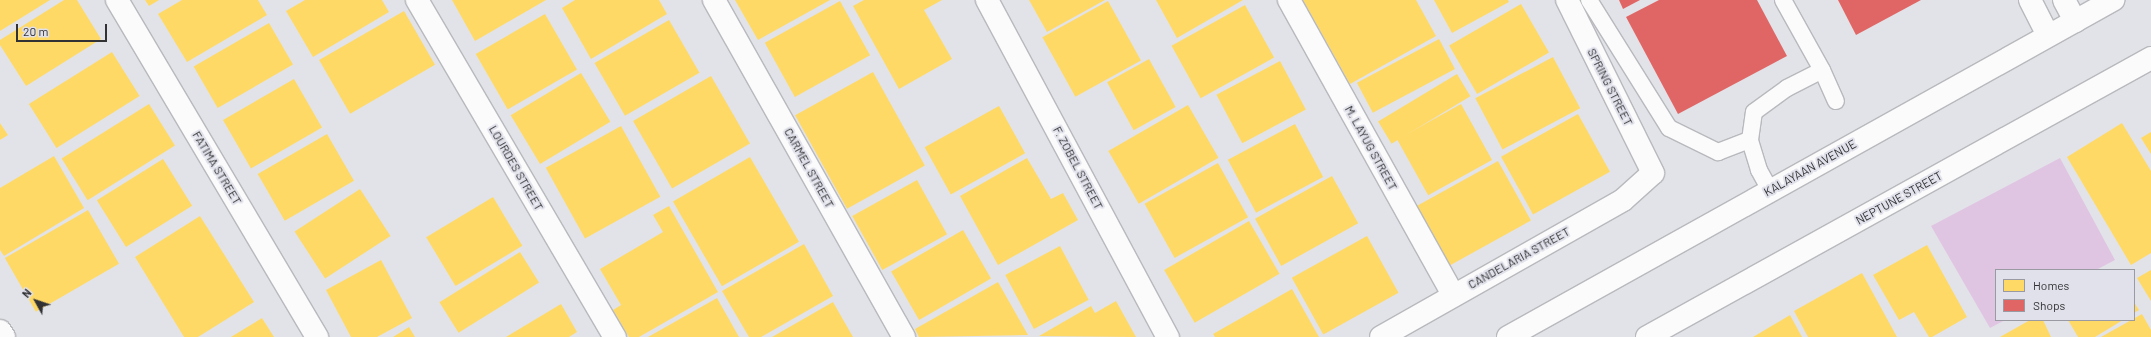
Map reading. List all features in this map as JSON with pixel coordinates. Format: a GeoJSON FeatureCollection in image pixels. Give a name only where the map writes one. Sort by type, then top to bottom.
{"type":"FeatureCollection","features":[{"type":"Feature","properties":{"kind":"street","name":"FATIMA STREET"},"geometry":{"type":"LineString","coordinates":[[117,0],[317,337]]}},
{"type":"Feature","properties":{"kind":"street","name":"LOURDES STREET"},"geometry":{"type":"LineString","coordinates":[[417,0],[615,337]]}},
{"type":"Feature","properties":{"kind":"street","name":"CARMEL STREET"},"geometry":{"type":"LineString","coordinates":[[714,0],[904,337]]}},
{"type":"Feature","properties":{"kind":"street","name":"F. ZOBEL STREET"},"geometry":{"type":"LineString","coordinates":[[987,0],[1168,337]]}},
{"type":"Feature","properties":{"kind":"street","name":"M. LAYUG STREET"},"geometry":{"type":"LineString","coordinates":[[1290,0],[1453,295]]}},
{"type":"Feature","properties":{"kind":"street","name":"SPRING STREET"},"geometry":{"type":"LineString","coordinates":[[1566,0],[1653,173]]}},
{"type":"Feature","properties":{"kind":"street"},"geometry":{"type":"LineString","coordinates":[[2030,0],[2048,36]]}},
{"type":"Feature","properties":{"kind":"street"},"geometry":{"type":"LineString","coordinates":[[2064,0],[2075,22]]}},
{"type":"Feature","properties":{"kind":"street","name":"KALAYAAN AVENUE"},"geometry":{"type":"LineString","coordinates":[[1508,337],[2113,0]]}},
{"type":"Feature","properties":{"kind":"street","name":"NEPTUNE STREET"},"geometry":{"type":"LineString","coordinates":[[1647,337],[2151,58]]}},
{"type":"Feature","properties":{"kind":"street","name":"CANDELARIA STREET"},"geometry":{"type":"LineString","coordinates":[[1381,337],[1623,200],[1653,173]]}},
{"type":"Feature","properties":{"kind":"street"},"geometry":{"type":"LineString","coordinates":[[0,331],[4,337]]}},
{"type":"Feature","properties":{"kind":"lane"},"geometry":{"type":"LineString","coordinates":[[1589,0],[1669,128],[1718,152],[1750,140]]}},
{"type":"Feature","properties":{"kind":"lane"},"geometry":{"type":"LineString","coordinates":[[1783,0],[1822,70],[1836,101]]}},
{"type":"Feature","properties":{"kind":"lane"},"geometry":{"type":"LineString","coordinates":[[1770,190],[1759,170],[1750,140],[1754,112],[1787,88],[1822,70]]}},
{"type":"Feature","properties":{"kind":"shaded area"},"geometry":{"type":"Polygon","coordinates":[[[2060,158],[2115,260],[2098,269],[1995,269],[1995,321],[2003,321],[1990,328],[1931,226],[2060,158]]]}},
{"type":"Feature","properties":{"kind":"building: Homes"},"geometry":{"type":"Polygon","coordinates":[[[0,0],[50,0],[0,31],[0,0]]]}},
{"type":"Feature","properties":{"kind":"building: Homes"},"geometry":{"type":"Polygon","coordinates":[[[64,0],[77,0],[101,39],[26,86],[0,45],[0,40],[64,0]]]}},
{"type":"Feature","properties":{"kind":"building: Homes"},"geometry":{"type":"Polygon","coordinates":[[[145,0],[159,0],[149,6],[145,0]]]}},
{"type":"Feature","properties":{"kind":"building: Homes"},"geometry":{"type":"Polygon","coordinates":[[[182,0],[258,0],[267,15],[187,62],[158,14],[182,0]]]}},
{"type":"Feature","properties":{"kind":"building: Homes"},"geometry":{"type":"Polygon","coordinates":[[[305,0],[382,0],[389,12],[313,57],[286,11],[305,0]]]}},
{"type":"Feature","properties":{"kind":"building: Homes"},"geometry":{"type":"Polygon","coordinates":[[[452,0],[546,0],[475,41],[452,0]]]}},
{"type":"Feature","properties":{"kind":"building: Homes"},"geometry":{"type":"Polygon","coordinates":[[[575,0],[659,0],[667,14],[591,59],[562,8],[575,0]]]}},
{"type":"Feature","properties":{"kind":"building: Homes"},"geometry":{"type":"Polygon","coordinates":[[[735,0],[830,0],[758,40],[735,0]]]}},
{"type":"Feature","properties":{"kind":"building: Homes"},"geometry":{"type":"Polygon","coordinates":[[[864,0],[942,0],[924,10],[952,59],[899,89],[853,6],[864,0]]]}},
{"type":"Feature","properties":{"kind":"building: Homes"},"geometry":{"type":"Polygon","coordinates":[[[1029,0],[1105,0],[1047,32],[1029,0]]]}},
{"type":"Feature","properties":{"kind":"building: Homes"},"geometry":{"type":"Polygon","coordinates":[[[1156,0],[1243,0],[1177,38],[1156,0]]]}},
{"type":"Feature","properties":{"kind":"building: Homes"},"geometry":{"type":"Polygon","coordinates":[[[1303,0],[1416,0],[1436,36],[1350,84],[1303,0]]]}},
{"type":"Feature","properties":{"kind":"building: Homes"},"geometry":{"type":"Polygon","coordinates":[[[1434,0],[1508,0],[1509,2],[1452,33],[1434,0]]]}},
{"type":"Feature","properties":{"kind":"building: Homes"},"geometry":{"type":"Polygon","coordinates":[[[840,1],[870,55],[795,97],[765,43],[840,1]]]}},
{"type":"Feature","properties":{"kind":"building: Homes"},"geometry":{"type":"Polygon","coordinates":[[[1108,1],[1141,60],[1075,97],[1042,37],[1108,1]]]}},
{"type":"Feature","properties":{"kind":"building: Homes"},"geometry":{"type":"Polygon","coordinates":[[[1521,4],[1549,52],[1477,94],[1449,46],[1521,4]]]}},
{"type":"Feature","properties":{"kind":"building: Homes"},"geometry":{"type":"Polygon","coordinates":[[[1245,5],[1274,57],[1201,98],[1172,46],[1245,5]]]}},
{"type":"Feature","properties":{"kind":"building: Homes"},"geometry":{"type":"Polygon","coordinates":[[[404,11],[435,65],[350,114],[319,60],[404,11]]]}},
{"type":"Feature","properties":{"kind":"building: Homes"},"geometry":{"type":"Polygon","coordinates":[[[545,14],[577,69],[508,109],[476,54],[545,14]]]}},
{"type":"Feature","properties":{"kind":"building: Homes"},"geometry":{"type":"Polygon","coordinates":[[[669,20],[700,73],[625,116],[595,63],[669,20]]]}},
{"type":"Feature","properties":{"kind":"building: Homes"},"geometry":{"type":"Polygon","coordinates":[[[269,23],[293,65],[218,108],[194,67],[269,23]]]}},
{"type":"Feature","properties":{"kind":"building: Homes"},"geometry":{"type":"Polygon","coordinates":[[[1439,39],[1455,69],[1373,113],[1357,83],[1439,39]]]}},
{"type":"Feature","properties":{"kind":"building: Homes"},"geometry":{"type":"Polygon","coordinates":[[[112,52],[140,96],[56,148],[29,104],[112,52]]]}},
{"type":"Feature","properties":{"kind":"building: Homes"},"geometry":{"type":"Polygon","coordinates":[[[1553,57],[1580,108],[1503,150],[1475,98],[1553,57]]]}},
{"type":"Feature","properties":{"kind":"building: Homes"},"geometry":{"type":"Polygon","coordinates":[[[1149,59],[1176,107],[1134,130],[1107,82],[1149,59]]]}},
{"type":"Feature","properties":{"kind":"building: Homes"},"geometry":{"type":"Polygon","coordinates":[[[1280,61],[1306,110],[1242,143],[1216,95],[1280,61]]]}},
{"type":"Feature","properties":{"kind":"building: Homes"},"geometry":{"type":"Polygon","coordinates":[[[873,72],[925,166],[847,209],[795,115],[873,72]]]}},
{"type":"Feature","properties":{"kind":"building: Homes"},"geometry":{"type":"Polygon","coordinates":[[[581,73],[610,122],[540,164],[511,115],[581,73]]]}},
{"type":"Feature","properties":{"kind":"building: Homes"},"geometry":{"type":"Polygon","coordinates":[[[1457,74],[1470,96],[1392,144],[1378,121],[1457,74]]]}},
{"type":"Feature","properties":{"kind":"building: Homes"},"geometry":{"type":"Polygon","coordinates":[[[711,76],[750,144],[672,189],[633,121],[711,76]]]}},
{"type":"Feature","properties":{"kind":"building: Homes"},"geometry":{"type":"Polygon","coordinates":[[[294,79],[322,127],[251,168],[223,120],[294,79]]]}},
{"type":"Feature","properties":{"kind":"building: Homes"},"geometry":{"type":"Polygon","coordinates":[[[149,104],[175,146],[88,200],[62,159],[149,104]]]}},
{"type":"Feature","properties":{"kind":"building: Homes"},"geometry":{"type":"Polygon","coordinates":[[[1461,104],[1492,160],[1428,195],[1397,139],[1461,104]]]}},
{"type":"Feature","properties":{"kind":"building: Homes"},"geometry":{"type":"Polygon","coordinates":[[[1188,105],[1218,158],[1139,204],[1108,151],[1188,105]]]}},
{"type":"Feature","properties":{"kind":"building: Homes"},"geometry":{"type":"Polygon","coordinates":[[[999,106],[1025,153],[951,194],[925,147],[999,106]]]}},
{"type":"Feature","properties":{"kind":"building: Homes"},"geometry":{"type":"Polygon","coordinates":[[[1578,114],[1610,172],[1533,214],[1501,157],[1578,114]]]}},
{"type":"Feature","properties":{"kind":"building: Homes"},"geometry":{"type":"Polygon","coordinates":[[[0,123],[8,135],[0,140],[0,123]]]}},
{"type":"Feature","properties":{"kind":"building: Homes"},"geometry":{"type":"Polygon","coordinates":[[[2122,123],[2151,171],[2151,253],[2131,265],[2067,157],[2122,123]]]}},
{"type":"Feature","properties":{"kind":"building: Homes"},"geometry":{"type":"Polygon","coordinates":[[[1295,124],[1323,177],[1256,213],[1228,160],[1295,124]]]}},
{"type":"Feature","properties":{"kind":"building: Homes"},"geometry":{"type":"Polygon","coordinates":[[[621,126],[660,197],[585,239],[546,168],[621,126]]]}},
{"type":"Feature","properties":{"kind":"building: Homes"},"geometry":{"type":"Polygon","coordinates":[[[2151,132],[2151,154],[2141,138],[2151,132]]]}},
{"type":"Feature","properties":{"kind":"building: Homes"},"geometry":{"type":"Polygon","coordinates":[[[327,134],[354,181],[285,221],[258,174],[327,134]]]}},
{"type":"Feature","properties":{"kind":"building: Homes"},"geometry":{"type":"Polygon","coordinates":[[[54,156],[84,208],[4,256],[0,250],[0,188],[54,156]]]}},
{"type":"Feature","properties":{"kind":"building: Homes"},"geometry":{"type":"Polygon","coordinates":[[[750,157],[799,242],[722,286],[673,202],[750,157]]]}},
{"type":"Feature","properties":{"kind":"building: Homes"},"geometry":{"type":"Polygon","coordinates":[[[1027,158],[1051,199],[1063,193],[1078,220],[998,265],[960,196],[1027,158]]]}},
{"type":"Feature","properties":{"kind":"building: Homes"},"geometry":{"type":"Polygon","coordinates":[[[163,159],[192,206],[126,247],[97,200],[163,159]]]}},
{"type":"Feature","properties":{"kind":"building: Homes"},"geometry":{"type":"Polygon","coordinates":[[[1498,161],[1531,220],[1447,267],[1414,208],[1498,161]]]}},
{"type":"Feature","properties":{"kind":"building: Homes"},"geometry":{"type":"Polygon","coordinates":[[[1218,163],[1248,217],[1175,258],[1145,204],[1218,163]]]}},
{"type":"Feature","properties":{"kind":"building: Homes"},"geometry":{"type":"Polygon","coordinates":[[[1332,176],[1358,223],[1281,266],[1255,219],[1332,176]]]}},
{"type":"Feature","properties":{"kind":"building: Homes"},"geometry":{"type":"Polygon","coordinates":[[[917,180],[947,234],[882,270],[852,216],[917,180]]]}},
{"type":"Feature","properties":{"kind":"building: Homes"},"geometry":{"type":"Polygon","coordinates":[[[360,189],[390,236],[325,278],[295,231],[360,189]]]}},
{"type":"Feature","properties":{"kind":"building: Homes"},"geometry":{"type":"Polygon","coordinates":[[[493,197],[522,246],[455,286],[426,237],[493,197]]]}},
{"type":"Feature","properties":{"kind":"building: Homes"},"geometry":{"type":"Polygon","coordinates":[[[669,206],[718,292],[639,337],[629,337],[613,310],[621,305],[600,269],[663,232],[653,215],[669,206]]]}},
{"type":"Feature","properties":{"kind":"building: Homes"},"geometry":{"type":"Polygon","coordinates":[[[88,210],[119,264],[36,312],[5,258],[88,210]]]}},
{"type":"Feature","properties":{"kind":"building: Homes"},"geometry":{"type":"Polygon","coordinates":[[[200,216],[254,302],[198,337],[184,337],[135,257],[200,216]]]}},
{"type":"Feature","properties":{"kind":"building: Homes"},"geometry":{"type":"Polygon","coordinates":[[[1249,221],[1280,274],[1195,323],[1164,270],[1249,221]]]}},
{"type":"Feature","properties":{"kind":"building: Homes"},"geometry":{"type":"Polygon","coordinates":[[[963,230],[991,278],[919,320],[891,272],[963,230]]]}},
{"type":"Feature","properties":{"kind":"building: Homes"},"geometry":{"type":"Polygon","coordinates":[[[1367,236],[1399,293],[1323,335],[1292,278],[1367,236]]]}},
{"type":"Feature","properties":{"kind":"building: Homes"},"geometry":{"type":"Polygon","coordinates":[[[804,244],[833,296],[761,337],[749,337],[722,291],[804,244]]]}},
{"type":"Feature","properties":{"kind":"building: Homes"},"geometry":{"type":"Polygon","coordinates":[[[1927,245],[1967,317],[1932,337],[1929,337],[1914,312],[1899,320],[1873,275],[1927,245]]]}},
{"type":"Feature","properties":{"kind":"building: Homes"},"geometry":{"type":"Polygon","coordinates":[[[1060,246],[1089,300],[1034,329],[1005,275],[1060,246]]]}},
{"type":"Feature","properties":{"kind":"building: Homes"},"geometry":{"type":"Polygon","coordinates":[[[520,252],[539,283],[459,333],[439,302],[520,252]]]}},
{"type":"Feature","properties":{"kind":"building: Homes"},"geometry":{"type":"Polygon","coordinates":[[[381,260],[412,318],[377,337],[351,337],[326,290],[381,260]]]}},
{"type":"Feature","properties":{"kind":"building: Homes"},"geometry":{"type":"Polygon","coordinates":[[[2151,270],[2151,301],[2137,278],[2151,270]]]}},
{"type":"Feature","properties":{"kind":"building: Homes"},"geometry":{"type":"Polygon","coordinates":[[[1862,273],[1897,337],[1808,337],[1794,311],[1862,273]]]}},
{"type":"Feature","properties":{"kind":"building: Homes"},"geometry":{"type":"Polygon","coordinates":[[[998,282],[1028,335],[919,337],[915,329],[998,282]]]}},
{"type":"Feature","properties":{"kind":"building: Homes"},"geometry":{"type":"Polygon","coordinates":[[[1292,289],[1319,337],[1215,337],[1213,334],[1292,289]]]}},
{"type":"Feature","properties":{"kind":"building: Homes"},"geometry":{"type":"Polygon","coordinates":[[[717,298],[739,337],[648,337],[717,298]]]}},
{"type":"Feature","properties":{"kind":"building: Homes"},"geometry":{"type":"Polygon","coordinates":[[[1116,301],[1136,337],[1039,336],[1091,306],[1095,313],[1116,301]]]}},
{"type":"Feature","properties":{"kind":"building: Homes"},"geometry":{"type":"Polygon","coordinates":[[[833,302],[853,337],[772,337],[833,302]]]}},
{"type":"Feature","properties":{"kind":"building: Homes"},"geometry":{"type":"Polygon","coordinates":[[[561,304],[577,332],[569,337],[506,337],[561,304]]]}},
{"type":"Feature","properties":{"kind":"building: Homes"},"geometry":{"type":"Polygon","coordinates":[[[2135,304],[2139,310],[2135,312],[2135,304]]]}},
{"type":"Feature","properties":{"kind":"building: Homes"},"geometry":{"type":"Polygon","coordinates":[[[2142,314],[2151,330],[2151,337],[2101,337],[2130,321],[2135,321],[2135,318],[2142,314]]]}},
{"type":"Feature","properties":{"kind":"building: Homes"},"geometry":{"type":"Polygon","coordinates":[[[1790,315],[1802,337],[1753,337],[1790,315]]]}},
{"type":"Feature","properties":{"kind":"building: Homes"},"geometry":{"type":"Polygon","coordinates":[[[262,318],[274,337],[231,337],[262,318]]]}},
{"type":"Feature","properties":{"kind":"building: Homes"},"geometry":{"type":"Polygon","coordinates":[[[2028,321],[2043,321],[2051,337],[2000,337],[2028,321]]]}},
{"type":"Feature","properties":{"kind":"building: Homes"},"geometry":{"type":"Polygon","coordinates":[[[2069,321],[2121,321],[2095,337],[2078,337],[2069,321]]]}},
{"type":"Feature","properties":{"kind":"building: Homes"},"geometry":{"type":"Polygon","coordinates":[[[409,327],[415,337],[393,337],[409,327]]]}},
{"type":"Feature","properties":{"kind":"building: Shops"},"geometry":{"type":"Polygon","coordinates":[[[1619,0],[1640,0],[1623,9],[1619,0]]]}},
{"type":"Feature","properties":{"kind":"building: Shops"},"geometry":{"type":"Polygon","coordinates":[[[1659,0],[1757,0],[1787,56],[1678,114],[1626,17],[1659,0]]]}},
{"type":"Feature","properties":{"kind":"building: Shops"},"geometry":{"type":"Polygon","coordinates":[[[1838,0],[1921,0],[1856,35],[1838,0]]]}}]}
